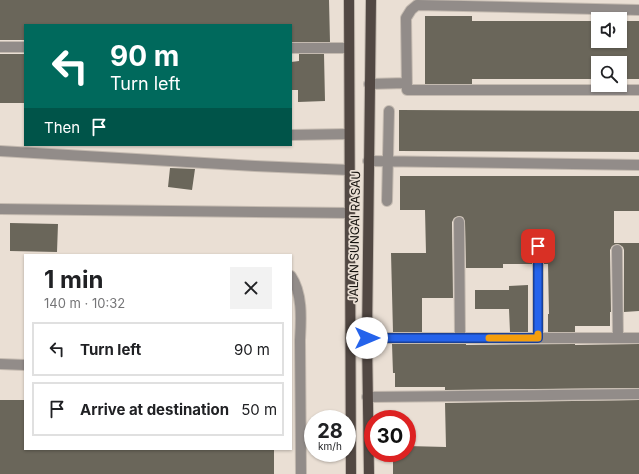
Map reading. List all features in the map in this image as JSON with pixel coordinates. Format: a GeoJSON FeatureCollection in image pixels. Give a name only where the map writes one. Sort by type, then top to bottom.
{"type":"FeatureCollection","features":[{"type":"Feature","properties":{"kind":"main road","name":"JALAN SUNGAI RASAU"},"geometry":{"type":"LineString","coordinates":[[349,0],[348,48],[351,474]]}},
{"type":"Feature","properties":{"kind":"main road","name":"JALAN SUNGAI RASAU"},"geometry":{"type":"LineString","coordinates":[[369,474],[367,338],[371,0]]}},
{"type":"Feature","properties":{"kind":"street"},"geometry":{"type":"LineString","coordinates":[[639,10],[417,5],[411,10],[406,18],[406,90],[639,90]]}},
{"type":"Feature","properties":{"kind":"street"},"geometry":{"type":"LineString","coordinates":[[0,47],[24,47]]}},
{"type":"Feature","properties":{"kind":"street"},"geometry":{"type":"LineString","coordinates":[[292,48],[348,48]]}},
{"type":"Feature","properties":{"kind":"street"},"geometry":{"type":"LineString","coordinates":[[369,84],[406,83]]}},
{"type":"Feature","properties":{"kind":"street"},"geometry":{"type":"LineString","coordinates":[[387,201],[389,110]]}},
{"type":"Feature","properties":{"kind":"street"},"geometry":{"type":"LineString","coordinates":[[292,134],[349,134]]}},
{"type":"Feature","properties":{"kind":"street"},"geometry":{"type":"LineString","coordinates":[[0,152],[349,170]]}},
{"type":"Feature","properties":{"kind":"street"},"geometry":{"type":"LineString","coordinates":[[368,162],[639,165]]}},
{"type":"Feature","properties":{"kind":"street"},"geometry":{"type":"LineString","coordinates":[[0,209],[350,213]]}},
{"type":"Feature","properties":{"kind":"street"},"geometry":{"type":"LineString","coordinates":[[459,222],[460,338]]}},
{"type":"Feature","properties":{"kind":"street"},"geometry":{"type":"LineString","coordinates":[[538,246],[538,338]]}},
{"type":"Feature","properties":{"kind":"street"},"geometry":{"type":"LineString","coordinates":[[617,250],[618,338]]}},
{"type":"Feature","properties":{"kind":"street"},"geometry":{"type":"LineString","coordinates":[[292,278],[300,296],[301,326],[296,340],[296,396],[301,474]]}},
{"type":"Feature","properties":{"kind":"street"},"geometry":{"type":"LineString","coordinates":[[367,338],[639,338]]}},
{"type":"Feature","properties":{"kind":"street"},"geometry":{"type":"LineString","coordinates":[[0,364],[24,365]]}},
{"type":"Feature","properties":{"kind":"street"},"geometry":{"type":"LineString","coordinates":[[367,397],[639,394]]}},
{"type":"Feature","properties":{"kind":"building"},"geometry":{"type":"Polygon","coordinates":[[[0,0],[329,0],[330,42],[292,42],[292,24],[24,24],[24,40],[0,40],[0,0]]]}},
{"type":"Feature","properties":{"kind":"building"},"geometry":{"type":"Polygon","coordinates":[[[425,16],[472,16],[472,21],[591,21],[591,48],[627,48],[627,21],[639,21],[639,79],[627,79],[627,56],[591,56],[591,79],[472,79],[472,84],[425,84],[425,16]]]}},
{"type":"Feature","properties":{"kind":"building"},"geometry":{"type":"Polygon","coordinates":[[[0,54],[24,54],[24,103],[0,103],[0,54]]]}},
{"type":"Feature","properties":{"kind":"building"},"geometry":{"type":"Polygon","coordinates":[[[299,54],[324,54],[325,101],[298,102],[298,90],[292,90],[292,62],[299,61],[299,54]]]}},
{"type":"Feature","properties":{"kind":"building"},"geometry":{"type":"Polygon","coordinates":[[[399,110],[639,111],[639,152],[399,151],[399,110]]]}},
{"type":"Feature","properties":{"kind":"building"},"geometry":{"type":"Polygon","coordinates":[[[170,168],[195,169],[192,190],[168,187],[170,168]]]}},
{"type":"Feature","properties":{"kind":"building"},"geometry":{"type":"Polygon","coordinates":[[[400,176],[639,176],[639,211],[614,211],[614,243],[639,243],[639,311],[624,312],[624,250],[623,247],[617,244],[612,246],[610,250],[610,326],[575,326],[575,332],[548,332],[548,264],[544,264],[543,242],[538,240],[532,243],[532,264],[503,264],[503,268],[466,268],[465,222],[463,217],[459,216],[454,218],[452,222],[453,298],[422,298],[422,332],[393,332],[391,253],[426,253],[425,210],[400,210],[400,176]]]}},
{"type":"Feature","properties":{"kind":"building"},"geometry":{"type":"Polygon","coordinates":[[[10,223],[58,224],[57,252],[10,251],[10,223]]]}},
{"type":"Feature","properties":{"kind":"building"},"geometry":{"type":"Polygon","coordinates":[[[528,285],[528,332],[510,332],[509,309],[475,309],[475,290],[509,290],[509,286],[528,285]]]}},
{"type":"Feature","properties":{"kind":"building"},"geometry":{"type":"Polygon","coordinates":[[[392,344],[639,344],[639,388],[445,390],[445,387],[395,387],[392,344]]]}},
{"type":"Feature","properties":{"kind":"building"},"geometry":{"type":"Polygon","coordinates":[[[0,400],[24,400],[24,450],[274,450],[274,474],[0,474],[0,400]]]}},
{"type":"Feature","properties":{"kind":"building"},"geometry":{"type":"Polygon","coordinates":[[[639,400],[639,474],[393,474],[393,462],[416,462],[416,446],[446,447],[445,403],[639,400]]]}},
{"type":"Feature","properties":{"kind":"slow traffic"},"geometry":{"type":"LineString","coordinates":[[489,338],[538,338],[538,334]]}},
{"type":"Feature","properties":{"kind":"route"},"geometry":{"type":"LineString","coordinates":[[367,338],[538,338],[538,246]]}}]}
